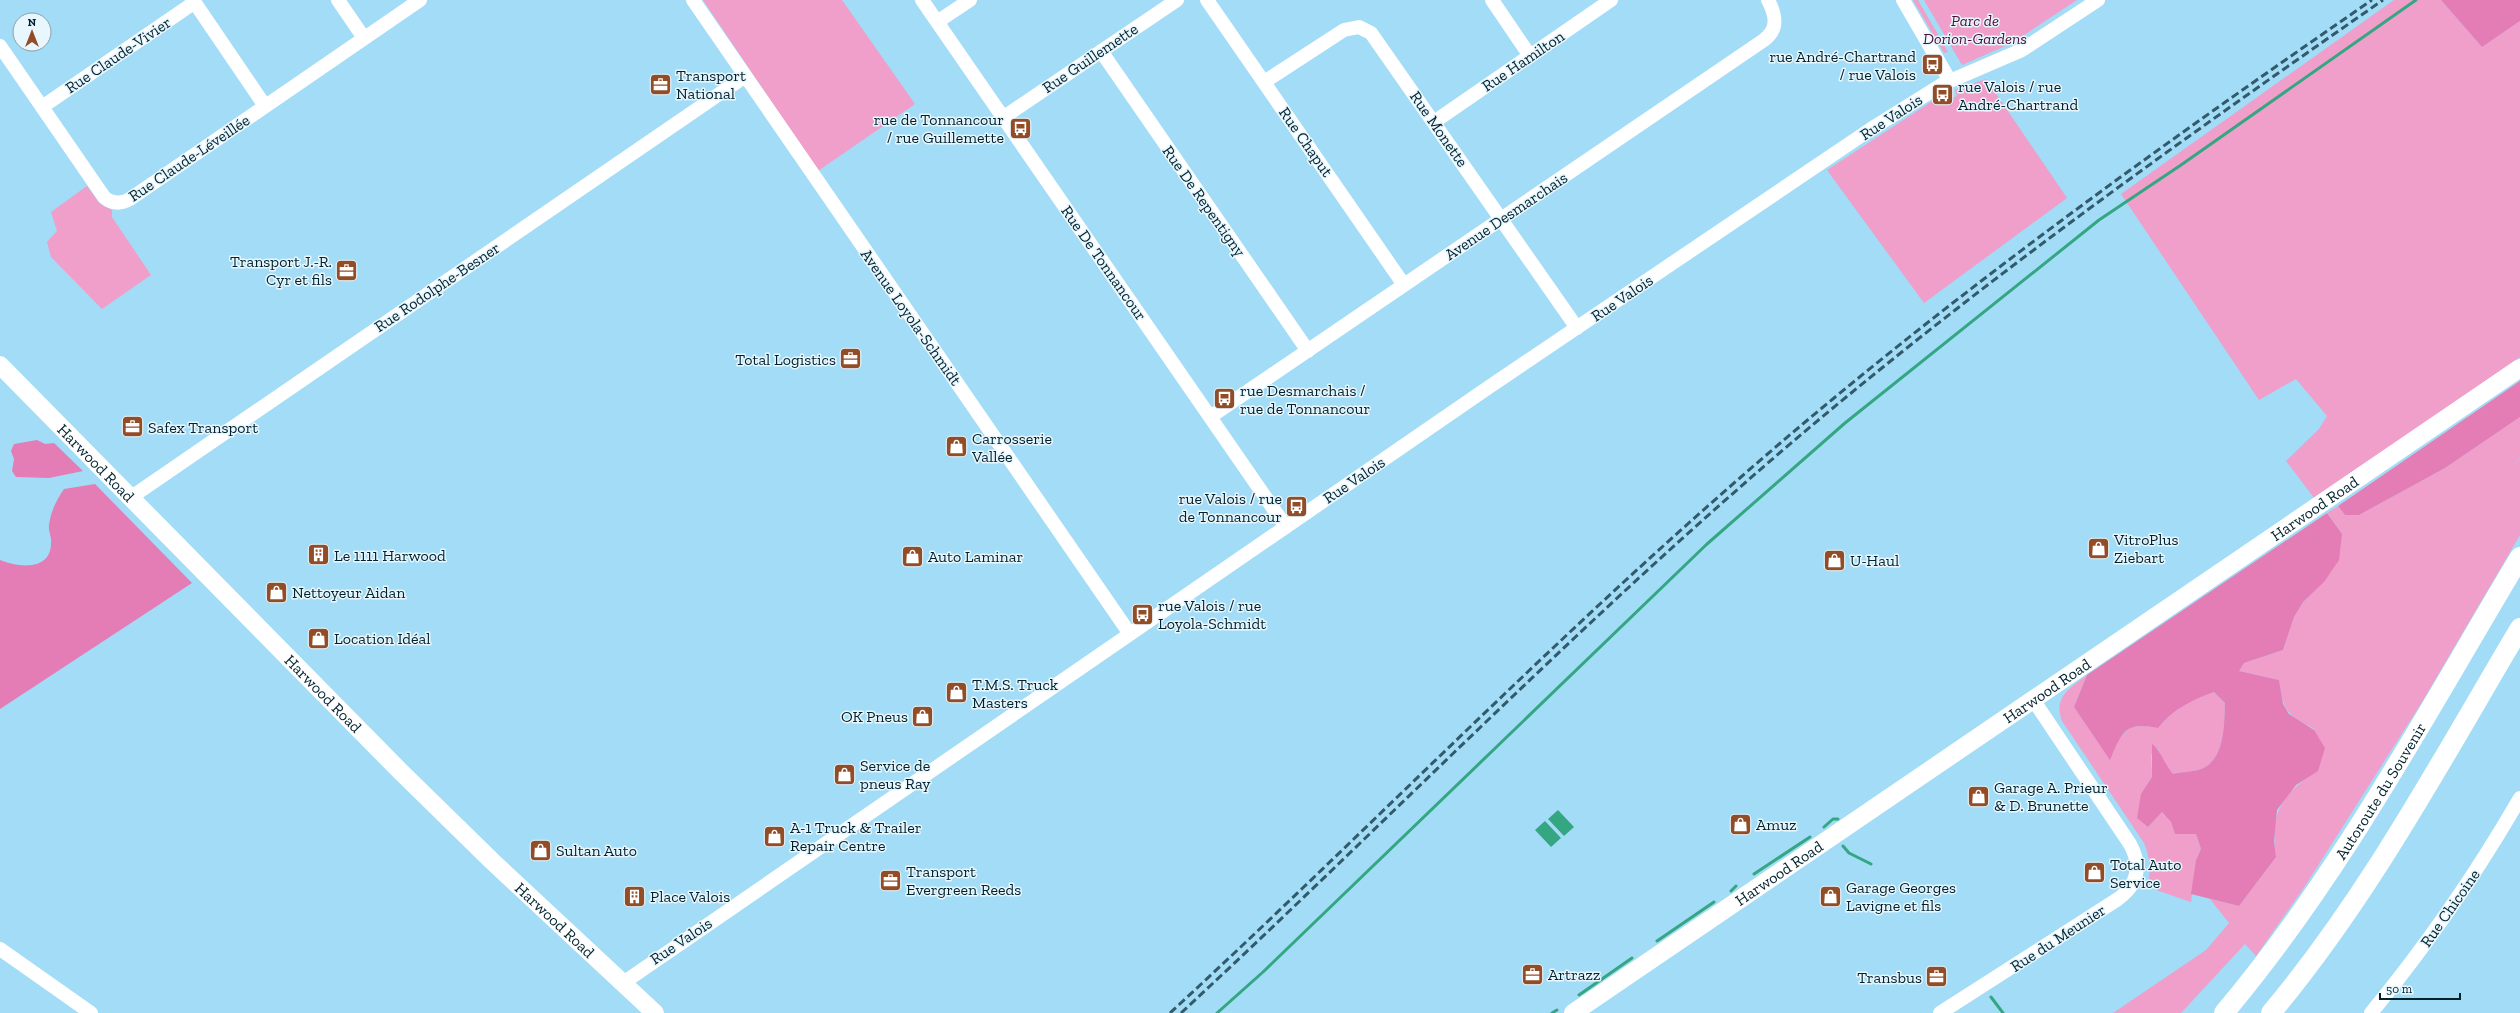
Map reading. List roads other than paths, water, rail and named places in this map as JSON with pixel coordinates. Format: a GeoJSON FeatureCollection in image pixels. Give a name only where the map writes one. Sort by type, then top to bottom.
{"type":"FeatureCollection","features":[{"type":"Feature","properties":{"kind":"highway","name":"Autoroute du Souvenir"},"geometry":{"type":"LineString","coordinates":[[2224,1013],[2276,947],[2333,866],[2520,557]]}},
{"type":"Feature","properties":{"kind":"highway"},"geometry":{"type":"LineString","coordinates":[[2271,1013],[2305,971],[2370,877],[2520,628]]}},
{"type":"Feature","properties":{"kind":"main road","name":"Harwood Road"},"geometry":{"type":"LineString","coordinates":[[0,364],[130,498],[440,810],[655,1013]]}},
{"type":"Feature","properties":{"kind":"main road","name":"Harwood Road"},"geometry":{"type":"LineString","coordinates":[[1573,1013],[2034,701],[2520,368]]}},
{"type":"Feature","properties":{"kind":"street"},"geometry":{"type":"LineString","coordinates":[[338,0],[364,38]]}},
{"type":"Feature","properties":{"kind":"street","name":"Rue Claude-Léveillée"},"geometry":{"type":"LineString","coordinates":[[0,46],[99,191],[107,200],[117,203],[130,199],[420,0]]}},
{"type":"Feature","properties":{"kind":"street","name":"Avenue Loyola-Schmidt"},"geometry":{"type":"LineString","coordinates":[[693,0],[744,77],[1130,634]]}},
{"type":"Feature","properties":{"kind":"street","name":"Rue De Tonnancour"},"geometry":{"type":"LineString","coordinates":[[922,0],[1286,527]]}},
{"type":"Feature","properties":{"kind":"street"},"geometry":{"type":"LineString","coordinates":[[937,22],[970,0]]}},
{"type":"Feature","properties":{"kind":"street","name":"Rue Guillemette"},"geometry":{"type":"LineString","coordinates":[[1004,117],[1177,0]]}},
{"type":"Feature","properties":{"kind":"street","name":"Rue Chaput"},"geometry":{"type":"LineString","coordinates":[[1207,0],[1404,285]]}},
{"type":"Feature","properties":{"kind":"street"},"geometry":{"type":"LineString","coordinates":[[1492,0],[1530,56]]}},
{"type":"Feature","properties":{"kind":"street","name":"Rue Hamilton"},"geometry":{"type":"LineString","coordinates":[[1434,122],[1611,0]]}},
{"type":"Feature","properties":{"kind":"street","name":"Avenue Desmarchais"},"geometry":{"type":"LineString","coordinates":[[1210,417],[1502,220],[1769,37],[1775,22],[1768,0]]}},
{"type":"Feature","properties":{"kind":"street"},"geometry":{"type":"LineString","coordinates":[[1903,0],[1950,82]]}},
{"type":"Feature","properties":{"kind":"street","name":"Rue Valois"},"geometry":{"type":"LineString","coordinates":[[623,983],[1286,527],[1871,129],[1950,82],[2022,50],[2098,0]]}},
{"type":"Feature","properties":{"kind":"street"},"geometry":{"type":"LineString","coordinates":[[194,1],[265,106]]}},
{"type":"Feature","properties":{"kind":"street","name":"Rue Claude-Vivier"},"geometry":{"type":"LineString","coordinates":[[42,107],[194,1]]}},
{"type":"Feature","properties":{"kind":"street","name":"Rue Monette"},"geometry":{"type":"LineString","coordinates":[[1264,82],[1340,32],[1359,27],[1375,36],[1577,328]]}},
{"type":"Feature","properties":{"kind":"street","name":"Rue De Repentigny"},"geometry":{"type":"LineString","coordinates":[[1101,52],[1308,351]]}},
{"type":"Feature","properties":{"kind":"street","name":"Rue Rodolphe-Besner"},"geometry":{"type":"LineString","coordinates":[[130,498],[744,77]]}},
{"type":"Feature","properties":{"kind":"street","name":"Rue du Meunier"},"geometry":{"type":"LineString","coordinates":[[1940,1013],[2118,899],[2129,890],[2135,880],[2138,862],[2130,844],[2034,701]]}},
{"type":"Feature","properties":{"kind":"street","name":"Rue Chicoine"},"geometry":{"type":"LineString","coordinates":[[2371,1013],[2443,920],[2520,798]]}},
{"type":"Feature","properties":{"kind":"street"},"geometry":{"type":"LineString","coordinates":[[0,949],[91,1013]]}},
{"type":"Feature","properties":{"kind":"waterway"},"geometry":{"type":"LineString","coordinates":[[1217,1013],[1263,972],[1707,544],[1845,423],[2099,220],[2181,165],[2416,0]]}},
{"type":"Feature","properties":{"kind":"waterway"},"geometry":{"type":"LineString","coordinates":[[1824,827],[1833,819],[1838,819]]}},
{"type":"Feature","properties":{"kind":"waterway"},"geometry":{"type":"LineString","coordinates":[[1754,874],[1810,837]]}},
{"type":"Feature","properties":{"kind":"waterway"},"geometry":{"type":"LineString","coordinates":[[1843,846],[1849,853],[1871,864]]}},
{"type":"Feature","properties":{"kind":"waterway"},"geometry":{"type":"LineString","coordinates":[[1731,891],[1736,886]]}},
{"type":"Feature","properties":{"kind":"waterway"},"geometry":{"type":"LineString","coordinates":[[1657,941],[1714,902]]}},
{"type":"Feature","properties":{"kind":"waterway"},"geometry":{"type":"LineString","coordinates":[[1579,995],[1632,958]]}},
{"type":"Feature","properties":{"kind":"waterway"},"geometry":{"type":"LineString","coordinates":[[1991,997],[2003,1013]]}},
{"type":"Feature","properties":{"kind":"waterway"},"geometry":{"type":"LineString","coordinates":[[1552,1013],[1557,1010]]}},
{"type":"Feature","properties":{"kind":"railway"},"geometry":{"type":"LineString","coordinates":[[1170,1013],[1313,879],[1524,675],[1596,608],[1741,477],[1816,413],[1893,350],[2049,230],[2209,113],[2372,0]]}},
{"type":"Feature","properties":{"kind":"railway"},"geometry":{"type":"LineString","coordinates":[[1181,1013],[1602,612],[1746,482],[1822,417],[1978,292],[2058,232],[2219,115],[2383,0]]}},
{"type":"Feature","properties":{"kind":"place","name":"rue André-Chartrand / rue Valois"},"geometry":{"type":"Point","coordinates":[1932,65]}},
{"type":"Feature","properties":{"kind":"place","name":"Transport National"},"geometry":{"type":"Point","coordinates":[660,84]}},
{"type":"Feature","properties":{"kind":"place","name":"rue Valois / rue André-Chartrand"},"geometry":{"type":"Point","coordinates":[1943,95]}},
{"type":"Feature","properties":{"kind":"place","name":"rue de Tonnancour / rue Guillemette"},"geometry":{"type":"Point","coordinates":[1020,128]}},
{"type":"Feature","properties":{"kind":"place","name":"Transport J.-R. Cyr et fils"},"geometry":{"type":"Point","coordinates":[347,270]}},
{"type":"Feature","properties":{"kind":"place","name":"Total Logistics"},"geometry":{"type":"Point","coordinates":[851,359]}},
{"type":"Feature","properties":{"kind":"place","name":"rue Desmarchais / rue de Tonnancour"},"geometry":{"type":"Point","coordinates":[1224,399]}},
{"type":"Feature","properties":{"kind":"place","name":"Safex Transport"},"geometry":{"type":"Point","coordinates":[132,427]}},
{"type":"Feature","properties":{"kind":"place","name":"Carrosserie Vallée"},"geometry":{"type":"Point","coordinates":[957,447]}},
{"type":"Feature","properties":{"kind":"place","name":"rue Valois / rue de Tonnancour"},"geometry":{"type":"Point","coordinates":[1297,507]}},
{"type":"Feature","properties":{"kind":"place","name":"VitroPlus Ziebart"},"geometry":{"type":"Point","coordinates":[2099,548]}},
{"type":"Feature","properties":{"kind":"place","name":"Le 1111 Harwood"},"geometry":{"type":"Point","coordinates":[318,555]}},
{"type":"Feature","properties":{"kind":"place","name":"Auto Laminar"},"geometry":{"type":"Point","coordinates":[912,556]}},
{"type":"Feature","properties":{"kind":"place","name":"U-Haul"},"geometry":{"type":"Point","coordinates":[1835,560]}},
{"type":"Feature","properties":{"kind":"place","name":"Nettoyeur Aidan"},"geometry":{"type":"Point","coordinates":[277,592]}},
{"type":"Feature","properties":{"kind":"place","name":"rue Valois / rue Loyola-Schmidt"},"geometry":{"type":"Point","coordinates":[1142,614]}},
{"type":"Feature","properties":{"kind":"place","name":"Location Idéal"},"geometry":{"type":"Point","coordinates":[318,638]}},
{"type":"Feature","properties":{"kind":"place","name":"T.M.S. Truck Masters"},"geometry":{"type":"Point","coordinates":[956,693]}},
{"type":"Feature","properties":{"kind":"place","name":"OK Pneus"},"geometry":{"type":"Point","coordinates":[923,716]}},
{"type":"Feature","properties":{"kind":"place","name":"Service de pneus Ray"},"geometry":{"type":"Point","coordinates":[844,774]}},
{"type":"Feature","properties":{"kind":"place","name":"Garage A. Prieur & D. Brunette"},"geometry":{"type":"Point","coordinates":[1978,796]}},
{"type":"Feature","properties":{"kind":"place","name":"Amuz"},"geometry":{"type":"Point","coordinates":[1741,824]}},
{"type":"Feature","properties":{"kind":"place","name":"A-1 Truck & Trailer Repair Centre"},"geometry":{"type":"Point","coordinates":[775,836]}},
{"type":"Feature","properties":{"kind":"place","name":"Sultan Auto"},"geometry":{"type":"Point","coordinates":[540,850]}},
{"type":"Feature","properties":{"kind":"place","name":"Total Auto Service"},"geometry":{"type":"Point","coordinates":[2095,873]}},
{"type":"Feature","properties":{"kind":"place","name":"Transport Evergreen Reeds"},"geometry":{"type":"Point","coordinates":[890,880]}},
{"type":"Feature","properties":{"kind":"place","name":"Place Valois"},"geometry":{"type":"Point","coordinates":[634,896]}},
{"type":"Feature","properties":{"kind":"place","name":"Garage Georges Lavigne et fils"},"geometry":{"type":"Point","coordinates":[1831,896]}},
{"type":"Feature","properties":{"kind":"place","name":"Artrazz"},"geometry":{"type":"Point","coordinates":[1533,974]}},
{"type":"Feature","properties":{"kind":"place","name":"Transbus"},"geometry":{"type":"Point","coordinates":[1937,977]}},
{"type":"Feature","properties":{"kind":"park label","name":"Parc de Dorion-Gardens"},"geometry":{"type":"Point","coordinates":[1975,29]}}]}
